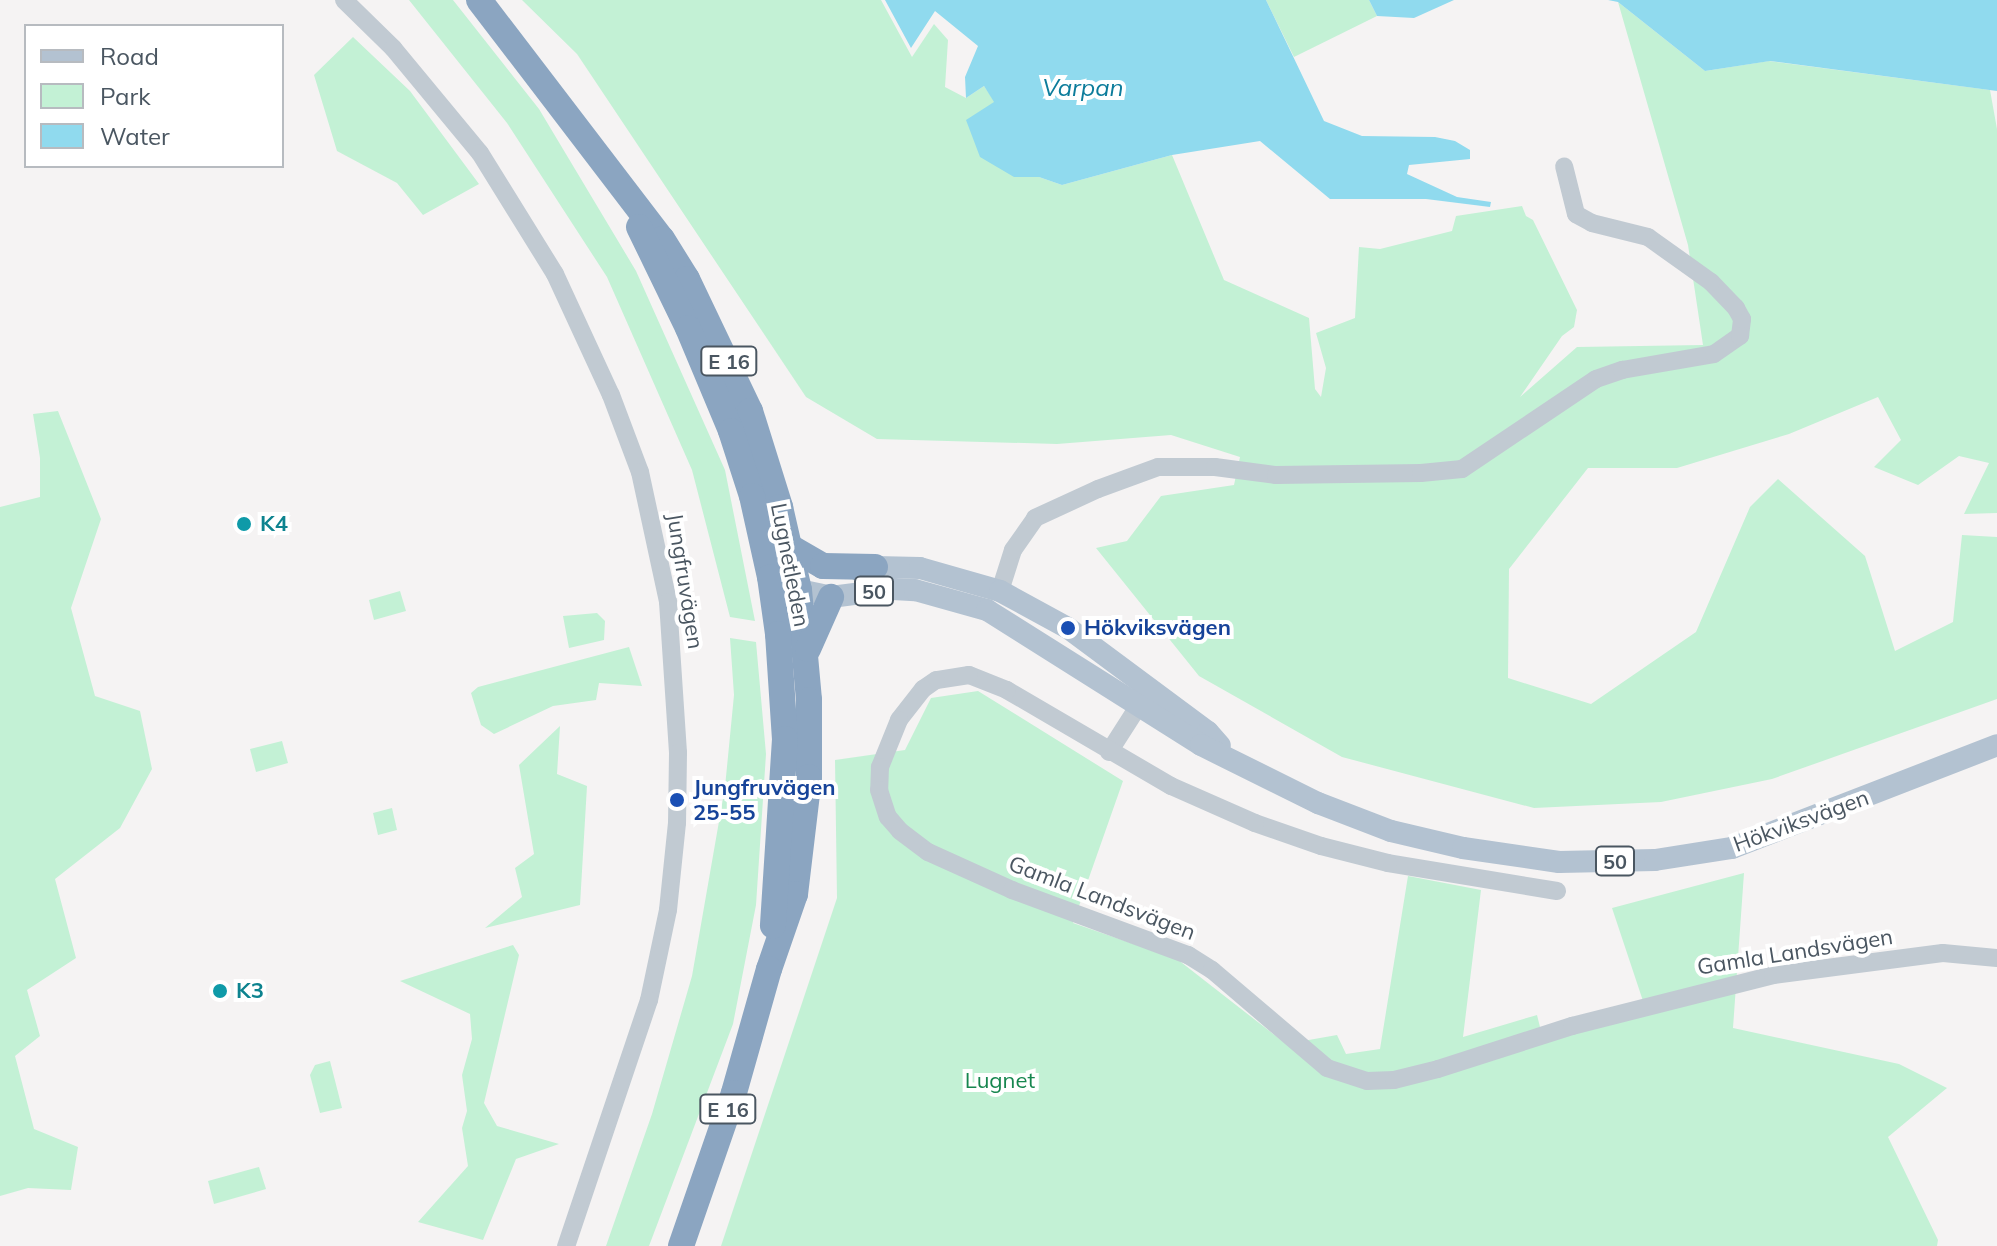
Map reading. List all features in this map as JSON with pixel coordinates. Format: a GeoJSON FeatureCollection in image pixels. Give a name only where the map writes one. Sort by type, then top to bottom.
{"type":"FeatureCollection","features":[{"type":"Feature","properties":{"kind":"highway","name":"Lugnetleden"},"geometry":{"type":"LineString","coordinates":[[479,0],[662,239],[687,279],[731,364],[761,442],[790,547],[786,593],[785,752],[769,969]]}},
{"type":"Feature","properties":{"kind":"highway","name":"Lugnetleden"},"geometry":{"type":"LineString","coordinates":[[626,194],[698,349],[731,431],[807,653],[809,777],[795,894],[769,969],[734,1093],[681,1246]]}},
{"type":"Feature","properties":{"kind":"highway","name":"50"},"geometry":{"type":"LineString","coordinates":[[790,547],[823,566],[875,567]]}},
{"type":"Feature","properties":{"kind":"highway","name":"50"},"geometry":{"type":"LineString","coordinates":[[807,653],[831,597]]}},
{"type":"Feature","properties":{"kind":"main road","name":"Hökviksvägen"},"geometry":{"type":"LineString","coordinates":[[786,593],[875,567],[937,571],[1000,591],[1068,628],[1144,697]]}},
{"type":"Feature","properties":{"kind":"main road","name":"Hökviksvägen"},"geometry":{"type":"LineString","coordinates":[[786,593],[831,597],[893,589],[950,597],[992,613],[1208,732],[1231,758],[1318,803],[1391,831],[1463,848],[1559,862],[1655,860],[1732,848],[1997,745]]}},
{"type":"Feature","properties":{"kind":"main road"},"geometry":{"type":"LineString","coordinates":[[992,613],[1000,591]]}},
{"type":"Feature","properties":{"kind":"street","name":"Jungfruvägen"},"geometry":{"type":"LineString","coordinates":[[344,0],[393,48],[471,141],[531,230],[555,274],[594,356],[640,472],[668,602],[678,753],[677,823],[668,910],[649,1000],[566,1246]]}},
{"type":"Feature","properties":{"kind":"street"},"geometry":{"type":"LineString","coordinates":[[1000,591],[1013,550],[1035,518],[1098,489],[1158,467],[1215,467],[1276,475],[1421,473],[1462,469],[1596,379],[1622,370],[1714,354],[1740,336],[1742,319],[1736,308],[1711,282],[1648,237],[1592,223],[1576,214],[1564,166]]}},
{"type":"Feature","properties":{"kind":"street","name":"Gamla Landsvägen"},"geometry":{"type":"LineString","coordinates":[[1557,891],[1431,872],[1321,846],[1191,795],[1109,752],[995,684],[969,675],[936,680],[923,689],[899,720],[880,767],[882,802],[900,831],[928,852],[1012,890],[1188,955],[1212,970],[1327,1068],[1347,1077],[1394,1080],[1675,997],[1773,975],[1943,953],[1997,958]]}},
{"type":"Feature","properties":{"kind":"street"},"geometry":{"type":"LineString","coordinates":[[1109,752],[1144,697]]}},
{"type":"Feature","properties":{"kind":"green space"},"geometry":{"type":"Polygon","coordinates":[[[409,0],[453,0],[539,109],[636,271],[725,470],[755,621],[730,617],[692,470],[607,277],[507,123],[409,0]]]}},
{"type":"Feature","properties":{"kind":"green space"},"geometry":{"type":"Polygon","coordinates":[[[522,0],[881,0],[912,57],[934,24],[948,40],[945,87],[966,98],[984,86],[995,102],[1014,177],[1039,177],[1062,185],[1172,155],[1224,280],[1309,318],[1315,389],[1321,397],[1326,368],[1316,333],[1355,318],[1359,247],[1380,249],[1452,231],[1456,216],[1522,206],[1526,216],[1533,220],[1577,310],[1574,327],[1562,336],[1520,397],[1577,347],[1703,345],[1688,245],[1618,2],[1705,71],[1769,61],[1990,90],[1997,129],[1997,513],[1964,514],[1989,463],[1959,456],[1918,485],[1874,467],[1901,440],[1878,397],[1789,434],[1677,468],[1588,468],[1509,569],[1508,678],[1591,704],[1696,632],[1750,507],[1778,479],[1865,556],[1895,651],[1953,622],[1962,535],[1997,537],[1997,699],[1772,779],[1661,802],[1534,808],[1342,757],[1199,676],[1096,548],[1127,541],[1161,496],[1234,485],[1240,457],[1171,435],[1057,444],[877,439],[806,397],[577,54],[522,0]]]}},
{"type":"Feature","properties":{"kind":"green space"},"geometry":{"type":"Polygon","coordinates":[[[1266,0],[1369,0],[1377,16],[1294,57],[1266,0]]]}},
{"type":"Feature","properties":{"kind":"green space"},"geometry":{"type":"Polygon","coordinates":[[[353,37],[410,91],[479,184],[423,215],[397,183],[337,151],[314,75],[353,37]]]}},
{"type":"Feature","properties":{"kind":"green space"},"geometry":{"type":"Polygon","coordinates":[[[58,411],[101,519],[71,608],[95,696],[140,711],[152,769],[120,828],[55,879],[76,958],[27,990],[40,1036],[15,1056],[34,1129],[78,1147],[71,1190],[28,1188],[0,1196],[0,507],[40,497],[40,458],[33,414],[58,411]]]}},
{"type":"Feature","properties":{"kind":"green space"},"geometry":{"type":"Polygon","coordinates":[[[400,591],[406,611],[374,620],[369,600],[400,591]]]}},
{"type":"Feature","properties":{"kind":"green space"},"geometry":{"type":"Polygon","coordinates":[[[597,613],[605,621],[604,640],[569,648],[563,616],[597,613]]]}},
{"type":"Feature","properties":{"kind":"green space"},"geometry":{"type":"Polygon","coordinates":[[[730,638],[756,642],[766,754],[756,905],[733,1024],[649,1246],[606,1246],[652,1114],[692,976],[725,787],[734,695],[730,638]]]}},
{"type":"Feature","properties":{"kind":"green space"},"geometry":{"type":"Polygon","coordinates":[[[629,647],[642,686],[599,683],[596,700],[553,706],[494,734],[481,725],[471,693],[478,687],[629,647]]]}},
{"type":"Feature","properties":{"kind":"green space","name":"Lugnet"},"geometry":{"type":"Polygon","coordinates":[[[978,691],[1123,781],[1073,923],[1177,959],[1286,1044],[1337,1035],[1346,1054],[1380,1049],[1408,876],[1481,890],[1463,1037],[1537,1015],[1543,1039],[1646,1010],[1612,908],[1744,873],[1733,1028],[1899,1064],[1947,1088],[1888,1137],[1938,1240],[1937,1246],[721,1246],[837,898],[835,760],[905,750],[931,698],[978,691]]]}},
{"type":"Feature","properties":{"kind":"green space"},"geometry":{"type":"Polygon","coordinates":[[[560,726],[557,774],[587,786],[580,905],[485,928],[522,897],[515,868],[534,854],[519,765],[560,726]]]}},
{"type":"Feature","properties":{"kind":"green space"},"geometry":{"type":"Polygon","coordinates":[[[282,741],[288,763],[256,772],[250,749],[282,741]]]}},
{"type":"Feature","properties":{"kind":"green space"},"geometry":{"type":"Polygon","coordinates":[[[392,808],[397,830],[378,835],[373,813],[392,808]]]}},
{"type":"Feature","properties":{"kind":"green space"},"geometry":{"type":"Polygon","coordinates":[[[513,945],[519,955],[484,1103],[497,1126],[559,1144],[516,1159],[483,1240],[418,1222],[468,1166],[462,1128],[467,1111],[462,1075],[472,1039],[470,1014],[400,981],[513,945]]]}},
{"type":"Feature","properties":{"kind":"green space"},"geometry":{"type":"Polygon","coordinates":[[[330,1061],[342,1108],[320,1113],[310,1075],[315,1065],[330,1061]]]}},
{"type":"Feature","properties":{"kind":"green space"},"geometry":{"type":"Polygon","coordinates":[[[259,1167],[266,1189],[214,1204],[208,1181],[259,1167]]]}},
{"type":"Feature","properties":{"kind":"water","name":"Varpan"},"geometry":{"type":"Polygon","coordinates":[[[885,0],[1266,0],[1324,121],[1362,136],[1435,137],[1455,141],[1470,150],[1470,159],[1409,165],[1407,174],[1457,197],[1491,202],[1490,207],[1426,199],[1330,199],[1260,141],[1172,155],[1062,185],[1039,177],[1014,177],[980,157],[966,120],[994,102],[984,86],[966,98],[965,77],[978,46],[935,11],[911,48],[885,0]]]}},
{"type":"Feature","properties":{"kind":"water"},"geometry":{"type":"Polygon","coordinates":[[[1369,0],[1454,0],[1414,18],[1377,16],[1369,0]]]}},
{"type":"Feature","properties":{"kind":"water"},"geometry":{"type":"Polygon","coordinates":[[[1608,0],[1997,0],[1997,91],[1770,61],[1705,71],[1618,2],[1608,0]]]}},
{"type":"Feature","properties":{"kind":"place","name":"K4"},"geometry":{"type":"Point","coordinates":[244,524]}},
{"type":"Feature","properties":{"kind":"place","name":"Hökviksvägen"},"geometry":{"type":"Point","coordinates":[1068,628]}},
{"type":"Feature","properties":{"kind":"place","name":"Jungfruvägen 25-55"},"geometry":{"type":"Point","coordinates":[677,800]}},
{"type":"Feature","properties":{"kind":"place","name":"K3"},"geometry":{"type":"Point","coordinates":[220,991]}}]}
